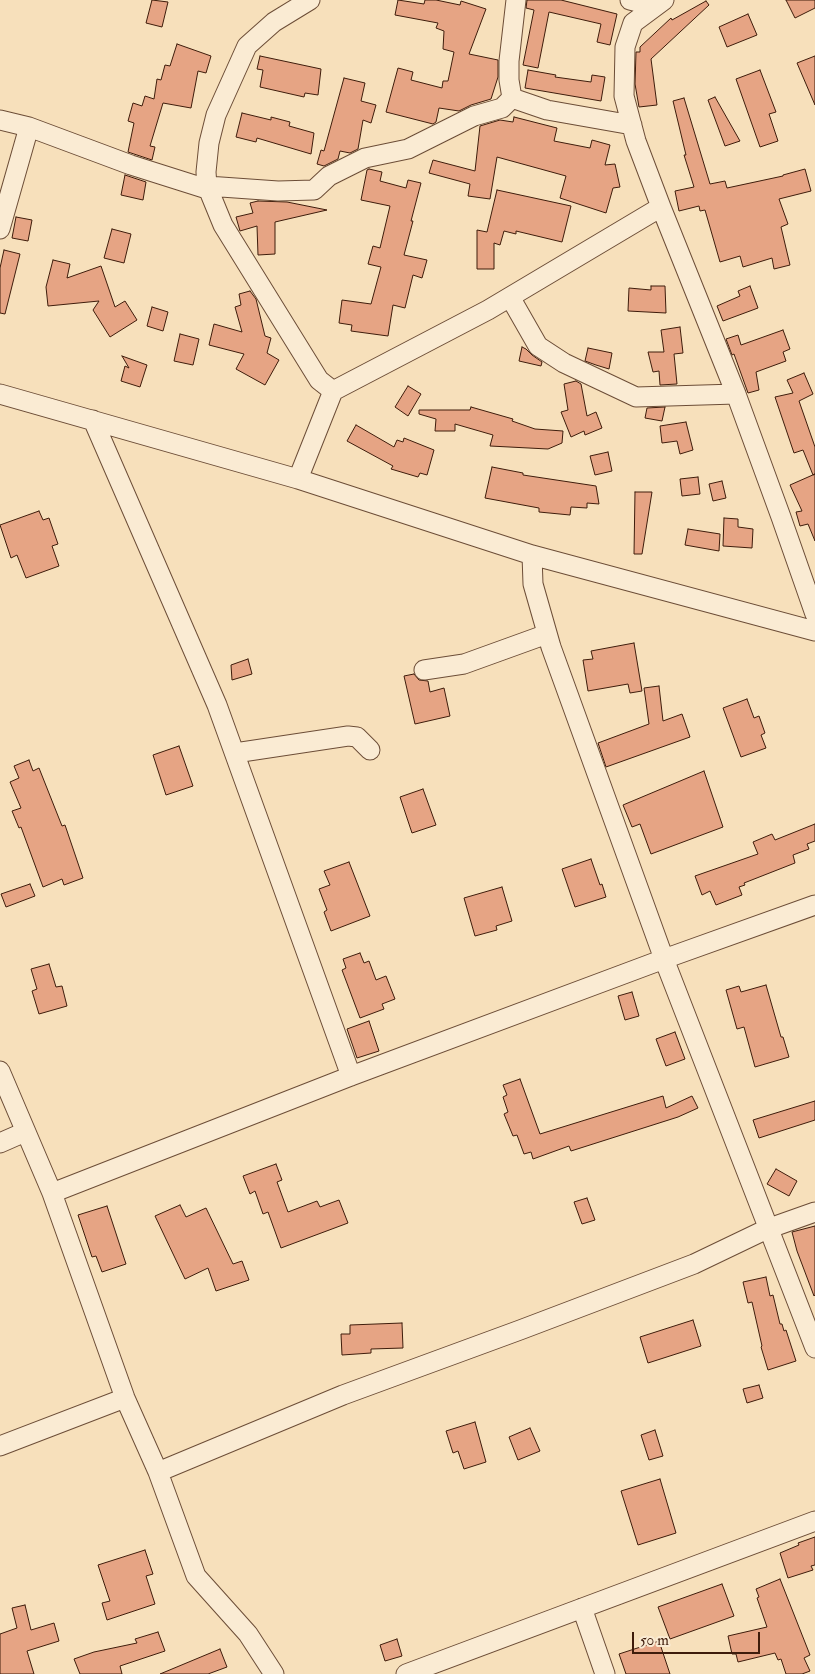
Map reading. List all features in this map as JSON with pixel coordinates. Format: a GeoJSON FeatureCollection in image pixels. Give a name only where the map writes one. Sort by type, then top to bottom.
{"type":"FeatureCollection","features":[{"type":"Feature","properties":{"kind":"street"},"geometry":{"type":"LineString","coordinates":[[310,0],[274,22],[247,46],[216,115],[209,143],[206,172],[209,188],[223,225],[319,380],[333,391]]}},
{"type":"Feature","properties":{"kind":"street"},"geometry":{"type":"LineString","coordinates":[[512,98],[509,80],[516,0]]}},
{"type":"Feature","properties":{"kind":"street"},"geometry":{"type":"LineString","coordinates":[[630,0],[659,3]]}},
{"type":"Feature","properties":{"kind":"street"},"geometry":{"type":"LineString","coordinates":[[659,3],[633,23],[625,47],[624,96],[636,141],[736,394],[815,614]]}},
{"type":"Feature","properties":{"kind":"street"},"geometry":{"type":"LineString","coordinates":[[0,120],[29,127],[131,165],[209,188],[278,191],[314,190],[329,176],[365,158],[408,149],[474,116],[502,108],[512,98]]}},
{"type":"Feature","properties":{"kind":"street"},"geometry":{"type":"LineString","coordinates":[[512,98],[547,110],[632,125]]}},
{"type":"Feature","properties":{"kind":"street"},"geometry":{"type":"LineString","coordinates":[[0,229],[29,127]]}},
{"type":"Feature","properties":{"kind":"street"},"geometry":{"type":"LineString","coordinates":[[298,479],[333,391],[510,298],[661,208]]}},
{"type":"Feature","properties":{"kind":"street"},"geometry":{"type":"LineString","coordinates":[[510,298],[538,346],[564,363],[636,397],[736,394]]}},
{"type":"Feature","properties":{"kind":"street"},"geometry":{"type":"LineString","coordinates":[[0,394],[298,479],[532,555],[815,631]]}},
{"type":"Feature","properties":{"kind":"street"},"geometry":{"type":"LineString","coordinates":[[93,420],[217,705],[351,1076]]}},
{"type":"Feature","properties":{"kind":"street"},"geometry":{"type":"LineString","coordinates":[[532,555],[534,584],[547,634],[664,959],[767,1229],[815,1348]]}},
{"type":"Feature","properties":{"kind":"street"},"geometry":{"type":"LineString","coordinates":[[424,670],[464,664],[547,634]]}},
{"type":"Feature","properties":{"kind":"street"},"geometry":{"type":"LineString","coordinates":[[234,753],[348,736],[357,737],[370,750]]}},
{"type":"Feature","properties":{"kind":"street"},"geometry":{"type":"LineString","coordinates":[[52,1193],[351,1076],[664,959],[815,905]]}},
{"type":"Feature","properties":{"kind":"street"},"geometry":{"type":"LineString","coordinates":[[0,1071],[52,1193],[125,1398],[158,1472],[196,1576],[248,1634],[274,1674]]}},
{"type":"Feature","properties":{"kind":"street"},"geometry":{"type":"LineString","coordinates":[[0,1143],[25,1132]]}},
{"type":"Feature","properties":{"kind":"street"},"geometry":{"type":"LineString","coordinates":[[158,1472],[343,1394],[694,1264],[767,1229],[815,1212]]}},
{"type":"Feature","properties":{"kind":"street"},"geometry":{"type":"LineString","coordinates":[[0,1446],[125,1398]]}},
{"type":"Feature","properties":{"kind":"street"},"geometry":{"type":"LineString","coordinates":[[406,1674],[815,1521]]}},
{"type":"Feature","properties":{"kind":"street"},"geometry":{"type":"LineString","coordinates":[[582,1608],[605,1674]]}},
{"type":"Feature","properties":{"kind":"building"},"geometry":{"type":"Polygon","coordinates":[[[152,0],[168,2],[162,27],[146,23],[152,0]]]}},
{"type":"Feature","properties":{"kind":"building"},"geometry":{"type":"Polygon","coordinates":[[[398,0],[424,4],[425,0],[436,0],[460,5],[461,1],[486,9],[469,54],[498,60],[498,77],[491,99],[459,111],[439,108],[436,122],[433,124],[386,112],[398,68],[413,72],[411,80],[442,88],[443,81],[448,81],[454,52],[443,49],[444,31],[436,28],[438,23],[395,15],[398,0]]]}},
{"type":"Feature","properties":{"kind":"building"},"geometry":{"type":"Polygon","coordinates":[[[527,0],[561,0],[617,14],[610,45],[597,42],[601,24],[549,12],[538,68],[523,65],[534,10],[526,8],[527,0]]]}},
{"type":"Feature","properties":{"kind":"building"},"geometry":{"type":"Polygon","coordinates":[[[786,0],[815,0],[815,8],[795,18],[786,0]]]}},
{"type":"Feature","properties":{"kind":"building"},"geometry":{"type":"Polygon","coordinates":[[[706,1],[709,5],[651,59],[657,105],[639,107],[635,84],[636,52],[640,52],[640,47],[671,18],[672,20],[706,1]]]}},
{"type":"Feature","properties":{"kind":"building"},"geometry":{"type":"Polygon","coordinates":[[[748,14],[757,35],[727,47],[719,27],[748,14]]]}},
{"type":"Feature","properties":{"kind":"building"},"geometry":{"type":"Polygon","coordinates":[[[177,44],[211,56],[206,73],[198,71],[191,108],[163,103],[150,146],[155,147],[152,160],[128,152],[134,123],[128,121],[133,103],[142,106],[145,96],[154,99],[157,79],[161,80],[165,65],[170,66],[177,44]]]}},
{"type":"Feature","properties":{"kind":"building"},"geometry":{"type":"Polygon","coordinates":[[[260,56],[321,69],[318,95],[305,93],[304,97],[260,87],[263,70],[257,69],[260,56]]]}},
{"type":"Feature","properties":{"kind":"building"},"geometry":{"type":"Polygon","coordinates":[[[815,56],[815,105],[797,63],[815,56]]]}},
{"type":"Feature","properties":{"kind":"building"},"geometry":{"type":"Polygon","coordinates":[[[528,70],[556,75],[555,77],[591,82],[592,75],[605,77],[601,101],[525,88],[528,70]]]}},
{"type":"Feature","properties":{"kind":"building"},"geometry":{"type":"Polygon","coordinates":[[[760,70],[776,112],[769,114],[778,141],[760,147],[736,79],[760,70]]]}},
{"type":"Feature","properties":{"kind":"building"},"geometry":{"type":"Polygon","coordinates":[[[344,78],[365,83],[361,101],[376,105],[371,123],[363,120],[358,149],[350,153],[340,151],[338,159],[324,166],[317,164],[321,150],[324,151],[344,78]]]}},
{"type":"Feature","properties":{"kind":"building"},"geometry":{"type":"Polygon","coordinates":[[[715,97],[740,141],[725,146],[708,100],[715,97]]]}},
{"type":"Feature","properties":{"kind":"building"},"geometry":{"type":"Polygon","coordinates":[[[684,98],[710,184],[725,181],[727,188],[783,176],[805,169],[811,191],[779,199],[788,224],[781,227],[790,265],[774,269],[772,258],[743,267],[740,256],[720,262],[705,210],[700,211],[699,206],[679,211],[675,191],[694,187],[684,155],[686,155],[673,101],[684,98]]]}},
{"type":"Feature","properties":{"kind":"building"},"geometry":{"type":"Polygon","coordinates":[[[242,113],[271,120],[271,117],[290,122],[289,126],[314,133],[311,154],[257,138],[256,142],[236,137],[242,113]]]}},
{"type":"Feature","properties":{"kind":"building"},"geometry":{"type":"Polygon","coordinates":[[[514,117],[557,128],[554,141],[590,148],[592,140],[610,145],[605,165],[615,164],[620,187],[613,188],[606,213],[560,198],[566,176],[497,157],[490,199],[468,196],[470,184],[429,173],[433,160],[475,171],[480,126],[500,120],[513,122],[514,117]]]}},
{"type":"Feature","properties":{"kind":"building"},"geometry":{"type":"Polygon","coordinates":[[[367,170],[382,172],[380,181],[406,188],[408,180],[421,183],[404,255],[427,260],[422,278],[413,275],[405,308],[393,305],[388,336],[351,331],[352,325],[339,323],[342,300],[371,304],[381,267],[368,264],[373,246],[380,248],[390,206],[361,200],[367,170]]]}},
{"type":"Feature","properties":{"kind":"building"},"geometry":{"type":"Polygon","coordinates":[[[125,175],[146,182],[143,200],[121,195],[125,175]]]}},
{"type":"Feature","properties":{"kind":"building"},"geometry":{"type":"Polygon","coordinates":[[[497,190],[571,206],[562,242],[516,231],[516,234],[504,231],[500,245],[494,243],[494,269],[477,269],[477,230],[487,232],[497,190]]]}},
{"type":"Feature","properties":{"kind":"building"},"geometry":{"type":"Polygon","coordinates":[[[258,201],[287,202],[327,210],[275,222],[275,254],[258,255],[257,226],[240,231],[236,217],[253,213],[250,203],[258,201]]]}},
{"type":"Feature","properties":{"kind":"building"},"geometry":{"type":"Polygon","coordinates":[[[16,217],[32,220],[28,241],[12,238],[16,217]]]}},
{"type":"Feature","properties":{"kind":"building"},"geometry":{"type":"Polygon","coordinates":[[[112,229],[131,234],[124,263],[104,258],[112,229]]]}},
{"type":"Feature","properties":{"kind":"building"},"geometry":{"type":"Polygon","coordinates":[[[4,250],[20,254],[5,314],[0,313],[0,268],[4,250]]]}},
{"type":"Feature","properties":{"kind":"building"},"geometry":{"type":"Polygon","coordinates":[[[53,260],[70,264],[67,278],[101,266],[115,307],[125,301],[137,320],[110,337],[93,310],[99,301],[48,306],[46,287],[53,260]]]}},
{"type":"Feature","properties":{"kind":"building"},"geometry":{"type":"Polygon","coordinates":[[[651,286],[665,286],[666,313],[628,311],[629,288],[651,290],[651,286]]]}},
{"type":"Feature","properties":{"kind":"building"},"geometry":{"type":"Polygon","coordinates":[[[750,286],[758,308],[723,321],[717,306],[740,296],[738,291],[750,286]]]}},
{"type":"Feature","properties":{"kind":"building"},"geometry":{"type":"Polygon","coordinates":[[[250,291],[256,299],[265,336],[271,338],[267,353],[279,360],[265,385],[236,369],[244,354],[209,345],[214,324],[242,332],[235,307],[241,305],[239,294],[250,291]]]}},
{"type":"Feature","properties":{"kind":"building"},"geometry":{"type":"Polygon","coordinates":[[[152,307],[168,312],[163,331],[147,326],[152,307]]]}},
{"type":"Feature","properties":{"kind":"building"},"geometry":{"type":"Polygon","coordinates":[[[680,327],[683,353],[674,354],[677,384],[660,385],[659,371],[653,372],[648,352],[664,352],[661,330],[680,327]]]}},
{"type":"Feature","properties":{"kind":"building"},"geometry":{"type":"Polygon","coordinates":[[[783,330],[790,349],[783,352],[786,361],[756,372],[759,390],[748,393],[734,354],[732,355],[726,339],[738,335],[741,345],[783,330]]]}},
{"type":"Feature","properties":{"kind":"building"},"geometry":{"type":"Polygon","coordinates":[[[180,334],[199,339],[193,365],[174,361],[180,334]]]}},
{"type":"Feature","properties":{"kind":"building"},"geometry":{"type":"Polygon","coordinates":[[[522,347],[542,362],[541,366],[519,361],[522,347]]]}},
{"type":"Feature","properties":{"kind":"building"},"geometry":{"type":"Polygon","coordinates":[[[588,348],[612,353],[609,369],[585,361],[588,348]]]}},
{"type":"Feature","properties":{"kind":"building"},"geometry":{"type":"Polygon","coordinates":[[[122,356],[147,365],[140,387],[121,381],[125,366],[129,368],[122,356]]]}},
{"type":"Feature","properties":{"kind":"building"},"geometry":{"type":"Polygon","coordinates":[[[804,373],[813,394],[799,401],[815,447],[815,474],[813,475],[803,450],[794,453],[775,397],[793,393],[787,380],[804,373]]]}},
{"type":"Feature","properties":{"kind":"building"},"geometry":{"type":"Polygon","coordinates":[[[576,381],[581,384],[587,416],[596,412],[602,428],[585,435],[584,431],[571,437],[561,412],[568,410],[564,384],[576,381]]]}},
{"type":"Feature","properties":{"kind":"building"},"geometry":{"type":"Polygon","coordinates":[[[408,386],[421,394],[408,416],[395,407],[408,386]]]}},
{"type":"Feature","properties":{"kind":"building"},"geometry":{"type":"Polygon","coordinates":[[[471,407],[513,419],[512,421],[535,429],[563,431],[562,443],[548,449],[490,446],[493,435],[455,424],[455,431],[435,431],[436,419],[419,414],[419,410],[470,410],[471,407]]]}},
{"type":"Feature","properties":{"kind":"building"},"geometry":{"type":"Polygon","coordinates":[[[665,407],[662,421],[645,418],[647,408],[665,407]]]}},
{"type":"Feature","properties":{"kind":"building"},"geometry":{"type":"Polygon","coordinates":[[[686,422],[693,450],[680,454],[677,441],[662,443],[660,426],[686,422]]]}},
{"type":"Feature","properties":{"kind":"building"},"geometry":{"type":"Polygon","coordinates":[[[356,425],[394,447],[397,440],[403,442],[404,438],[434,450],[427,475],[420,473],[418,477],[391,469],[393,466],[347,441],[356,425]]]}},
{"type":"Feature","properties":{"kind":"building"},"geometry":{"type":"Polygon","coordinates":[[[608,452],[612,471],[595,475],[590,456],[608,452]]]}},
{"type":"Feature","properties":{"kind":"building"},"geometry":{"type":"Polygon","coordinates":[[[492,467],[523,473],[523,475],[596,486],[599,504],[587,503],[587,508],[571,507],[570,515],[539,512],[539,508],[485,498],[492,467]]]}},
{"type":"Feature","properties":{"kind":"building"},"geometry":{"type":"Polygon","coordinates":[[[815,474],[815,541],[808,524],[800,526],[796,512],[802,511],[790,485],[815,474]]]}},
{"type":"Feature","properties":{"kind":"building"},"geometry":{"type":"Polygon","coordinates":[[[698,477],[700,494],[682,496],[680,479],[698,477]]]}},
{"type":"Feature","properties":{"kind":"building"},"geometry":{"type":"Polygon","coordinates":[[[722,481],[726,498],[713,501],[709,484],[722,481]]]}},
{"type":"Feature","properties":{"kind":"building"},"geometry":{"type":"Polygon","coordinates":[[[635,492],[652,492],[642,554],[634,554],[635,492]]]}},
{"type":"Feature","properties":{"kind":"building"},"geometry":{"type":"Polygon","coordinates":[[[39,511],[43,520],[49,518],[58,544],[52,546],[59,566],[26,578],[17,555],[11,558],[0,525],[39,511]]]}},
{"type":"Feature","properties":{"kind":"building"},"geometry":{"type":"Polygon","coordinates":[[[724,518],[738,519],[738,527],[753,529],[752,548],[723,546],[724,518]]]}},
{"type":"Feature","properties":{"kind":"building"},"geometry":{"type":"Polygon","coordinates":[[[688,529],[720,534],[719,551],[685,545],[688,529]]]}},
{"type":"Feature","properties":{"kind":"building"},"geometry":{"type":"Polygon","coordinates":[[[634,643],[642,691],[630,693],[628,684],[588,691],[583,660],[593,659],[591,651],[634,643]]]}},
{"type":"Feature","properties":{"kind":"building"},"geometry":{"type":"Polygon","coordinates":[[[248,659],[252,674],[232,680],[231,665],[248,659]]]}},
{"type":"Feature","properties":{"kind":"building"},"geometry":{"type":"Polygon","coordinates":[[[414,674],[419,680],[428,681],[430,692],[444,688],[450,716],[415,724],[404,676],[414,674]]]}},
{"type":"Feature","properties":{"kind":"building"},"geometry":{"type":"Polygon","coordinates":[[[659,686],[663,721],[682,714],[690,737],[606,767],[598,743],[649,724],[644,688],[659,686]]]}},
{"type":"Feature","properties":{"kind":"building"},"geometry":{"type":"Polygon","coordinates":[[[747,699],[754,718],[759,716],[765,733],[761,735],[766,748],[741,757],[723,708],[747,699]]]}},
{"type":"Feature","properties":{"kind":"building"},"geometry":{"type":"Polygon","coordinates":[[[179,746],[193,786],[166,795],[153,755],[179,746]]]}},
{"type":"Feature","properties":{"kind":"building"},"geometry":{"type":"Polygon","coordinates":[[[29,760],[33,771],[39,768],[62,826],[65,825],[83,878],[64,885],[62,879],[43,887],[21,827],[19,828],[12,811],[21,808],[10,782],[19,778],[14,766],[29,760]]]}},
{"type":"Feature","properties":{"kind":"building"},"geometry":{"type":"Polygon","coordinates":[[[704,771],[723,827],[651,854],[640,824],[632,827],[623,805],[704,771]]]}},
{"type":"Feature","properties":{"kind":"building"},"geometry":{"type":"Polygon","coordinates":[[[423,789],[436,825],[412,833],[400,797],[423,789]]]}},
{"type":"Feature","properties":{"kind":"building"},"geometry":{"type":"Polygon","coordinates":[[[815,824],[815,841],[807,844],[809,849],[793,855],[795,863],[744,883],[745,885],[739,887],[742,895],[716,905],[710,891],[702,895],[695,876],[758,854],[753,842],[772,834],[775,840],[815,824]]]}},
{"type":"Feature","properties":{"kind":"building"},"geometry":{"type":"Polygon","coordinates":[[[591,859],[606,897],[575,907],[562,869],[591,859]]]}},
{"type":"Feature","properties":{"kind":"building"},"geometry":{"type":"Polygon","coordinates":[[[349,862],[370,916],[331,931],[324,912],[327,910],[319,889],[330,885],[324,871],[349,862]]]}},
{"type":"Feature","properties":{"kind":"building"},"geometry":{"type":"Polygon","coordinates":[[[30,884],[35,896],[6,907],[1,894],[30,884]]]}},
{"type":"Feature","properties":{"kind":"building"},"geometry":{"type":"Polygon","coordinates":[[[502,887],[512,921],[496,926],[497,930],[475,936],[464,898],[502,887]]]}},
{"type":"Feature","properties":{"kind":"building"},"geometry":{"type":"Polygon","coordinates":[[[360,953],[364,963],[369,961],[376,980],[386,976],[395,999],[382,1004],[384,1009],[360,1018],[342,970],[346,968],[343,959],[360,953]]]}},
{"type":"Feature","properties":{"kind":"building"},"geometry":{"type":"Polygon","coordinates":[[[49,964],[56,987],[62,986],[67,1006],[39,1014],[32,991],[37,989],[31,969],[49,964]]]}},
{"type":"Feature","properties":{"kind":"building"},"geometry":{"type":"Polygon","coordinates":[[[766,985],[781,1037],[783,1037],[789,1057],[755,1067],[744,1027],[737,1029],[726,990],[739,986],[741,992],[766,985]]]}},
{"type":"Feature","properties":{"kind":"building"},"geometry":{"type":"Polygon","coordinates":[[[632,992],[639,1016],[625,1020],[618,996],[632,992]]]}},
{"type":"Feature","properties":{"kind":"building"},"geometry":{"type":"Polygon","coordinates":[[[369,1021],[379,1051],[357,1058],[347,1029],[369,1021]]]}},
{"type":"Feature","properties":{"kind":"building"},"geometry":{"type":"Polygon","coordinates":[[[675,1032],[685,1059],[666,1066],[656,1039],[675,1032]]]}},
{"type":"Feature","properties":{"kind":"building"},"geometry":{"type":"Polygon","coordinates":[[[520,1079],[540,1134],[663,1096],[666,1108],[692,1096],[698,1108],[678,1117],[571,1151],[569,1146],[533,1159],[531,1152],[524,1154],[517,1135],[513,1136],[504,1114],[508,1112],[503,1097],[507,1095],[503,1085],[520,1079]]]}},
{"type":"Feature","properties":{"kind":"building"},"geometry":{"type":"Polygon","coordinates":[[[815,1101],[815,1120],[759,1138],[753,1120],[815,1101]]]}},
{"type":"Feature","properties":{"kind":"building"},"geometry":{"type":"Polygon","coordinates":[[[276,1164],[282,1180],[277,1182],[288,1212],[317,1201],[320,1207],[339,1200],[348,1223],[281,1248],[268,1212],[263,1214],[255,1191],[250,1194],[243,1176],[276,1164]]]}},
{"type":"Feature","properties":{"kind":"building"},"geometry":{"type":"Polygon","coordinates":[[[776,1169],[797,1181],[789,1196],[767,1184],[776,1169]]]}},
{"type":"Feature","properties":{"kind":"building"},"geometry":{"type":"Polygon","coordinates":[[[587,1198],[595,1220],[582,1224],[574,1202],[587,1198]]]}},
{"type":"Feature","properties":{"kind":"building"},"geometry":{"type":"Polygon","coordinates":[[[180,1205],[186,1217],[206,1208],[233,1264],[242,1261],[249,1280],[216,1291],[208,1268],[185,1279],[155,1216],[180,1205]]]}},
{"type":"Feature","properties":{"kind":"building"},"geometry":{"type":"Polygon","coordinates":[[[107,1206],[126,1264],[102,1272],[96,1256],[92,1257],[78,1215],[107,1206]]]}},
{"type":"Feature","properties":{"kind":"building"},"geometry":{"type":"Polygon","coordinates":[[[815,1226],[815,1295],[814,1296],[792,1232],[815,1226]]]}},
{"type":"Feature","properties":{"kind":"building"},"geometry":{"type":"Polygon","coordinates":[[[766,1277],[770,1296],[773,1295],[780,1324],[782,1324],[784,1331],[786,1330],[796,1361],[768,1370],[761,1347],[752,1302],[748,1303],[743,1282],[766,1277]]]}},
{"type":"Feature","properties":{"kind":"building"},"geometry":{"type":"Polygon","coordinates":[[[693,1320],[701,1346],[648,1363],[640,1337],[693,1320]]]}},
{"type":"Feature","properties":{"kind":"building"},"geometry":{"type":"Polygon","coordinates":[[[402,1323],[403,1348],[371,1349],[371,1353],[342,1355],[341,1334],[350,1334],[350,1325],[402,1323]]]}},
{"type":"Feature","properties":{"kind":"building"},"geometry":{"type":"Polygon","coordinates":[[[759,1385],[763,1398],[747,1403],[743,1389],[759,1385]]]}},
{"type":"Feature","properties":{"kind":"building"},"geometry":{"type":"Polygon","coordinates":[[[475,1422],[486,1462],[464,1469],[458,1451],[453,1453],[446,1431],[475,1422]]]}},
{"type":"Feature","properties":{"kind":"building"},"geometry":{"type":"Polygon","coordinates":[[[530,1428],[540,1451],[518,1460],[509,1437],[530,1428]]]}},
{"type":"Feature","properties":{"kind":"building"},"geometry":{"type":"Polygon","coordinates":[[[655,1430],[663,1456],[649,1460],[641,1435],[655,1430]]]}},
{"type":"Feature","properties":{"kind":"building"},"geometry":{"type":"Polygon","coordinates":[[[660,1479],[676,1533],[638,1545],[621,1491],[660,1479]]]}},
{"type":"Feature","properties":{"kind":"building"},"geometry":{"type":"Polygon","coordinates":[[[815,1537],[815,1565],[811,1566],[813,1570],[788,1578],[780,1553],[799,1545],[798,1543],[815,1537]]]}},
{"type":"Feature","properties":{"kind":"building"},"geometry":{"type":"Polygon","coordinates":[[[145,1550],[153,1574],[146,1576],[155,1604],[107,1620],[102,1603],[110,1601],[98,1565],[145,1550]]]}},
{"type":"Feature","properties":{"kind":"building"},"geometry":{"type":"Polygon","coordinates":[[[780,1579],[810,1655],[804,1658],[810,1671],[802,1674],[786,1674],[781,1659],[778,1660],[775,1653],[738,1662],[736,1654],[732,1654],[728,1636],[767,1627],[757,1598],[759,1597],[756,1589],[780,1579]]]}},
{"type":"Feature","properties":{"kind":"building"},"geometry":{"type":"Polygon","coordinates":[[[722,1584],[734,1616],[670,1639],[658,1607],[722,1584]]]}},
{"type":"Feature","properties":{"kind":"building"},"geometry":{"type":"Polygon","coordinates":[[[25,1605],[31,1630],[54,1623],[59,1641],[27,1651],[34,1674],[0,1674],[0,1634],[17,1628],[12,1608],[25,1605]]]}},
{"type":"Feature","properties":{"kind":"building"},"geometry":{"type":"Polygon","coordinates":[[[158,1632],[165,1651],[120,1666],[122,1674],[80,1674],[74,1659],[94,1652],[137,1643],[135,1639],[158,1632]]]}},
{"type":"Feature","properties":{"kind":"building"},"geometry":{"type":"Polygon","coordinates":[[[397,1639],[402,1656],[385,1661],[380,1645],[397,1639]]]}},
{"type":"Feature","properties":{"kind":"building"},"geometry":{"type":"Polygon","coordinates":[[[659,1641],[670,1674],[626,1674],[619,1654],[659,1641]]]}},
{"type":"Feature","properties":{"kind":"building"},"geometry":{"type":"Polygon","coordinates":[[[220,1649],[227,1667],[208,1674],[160,1674],[220,1649]]]}}]}
